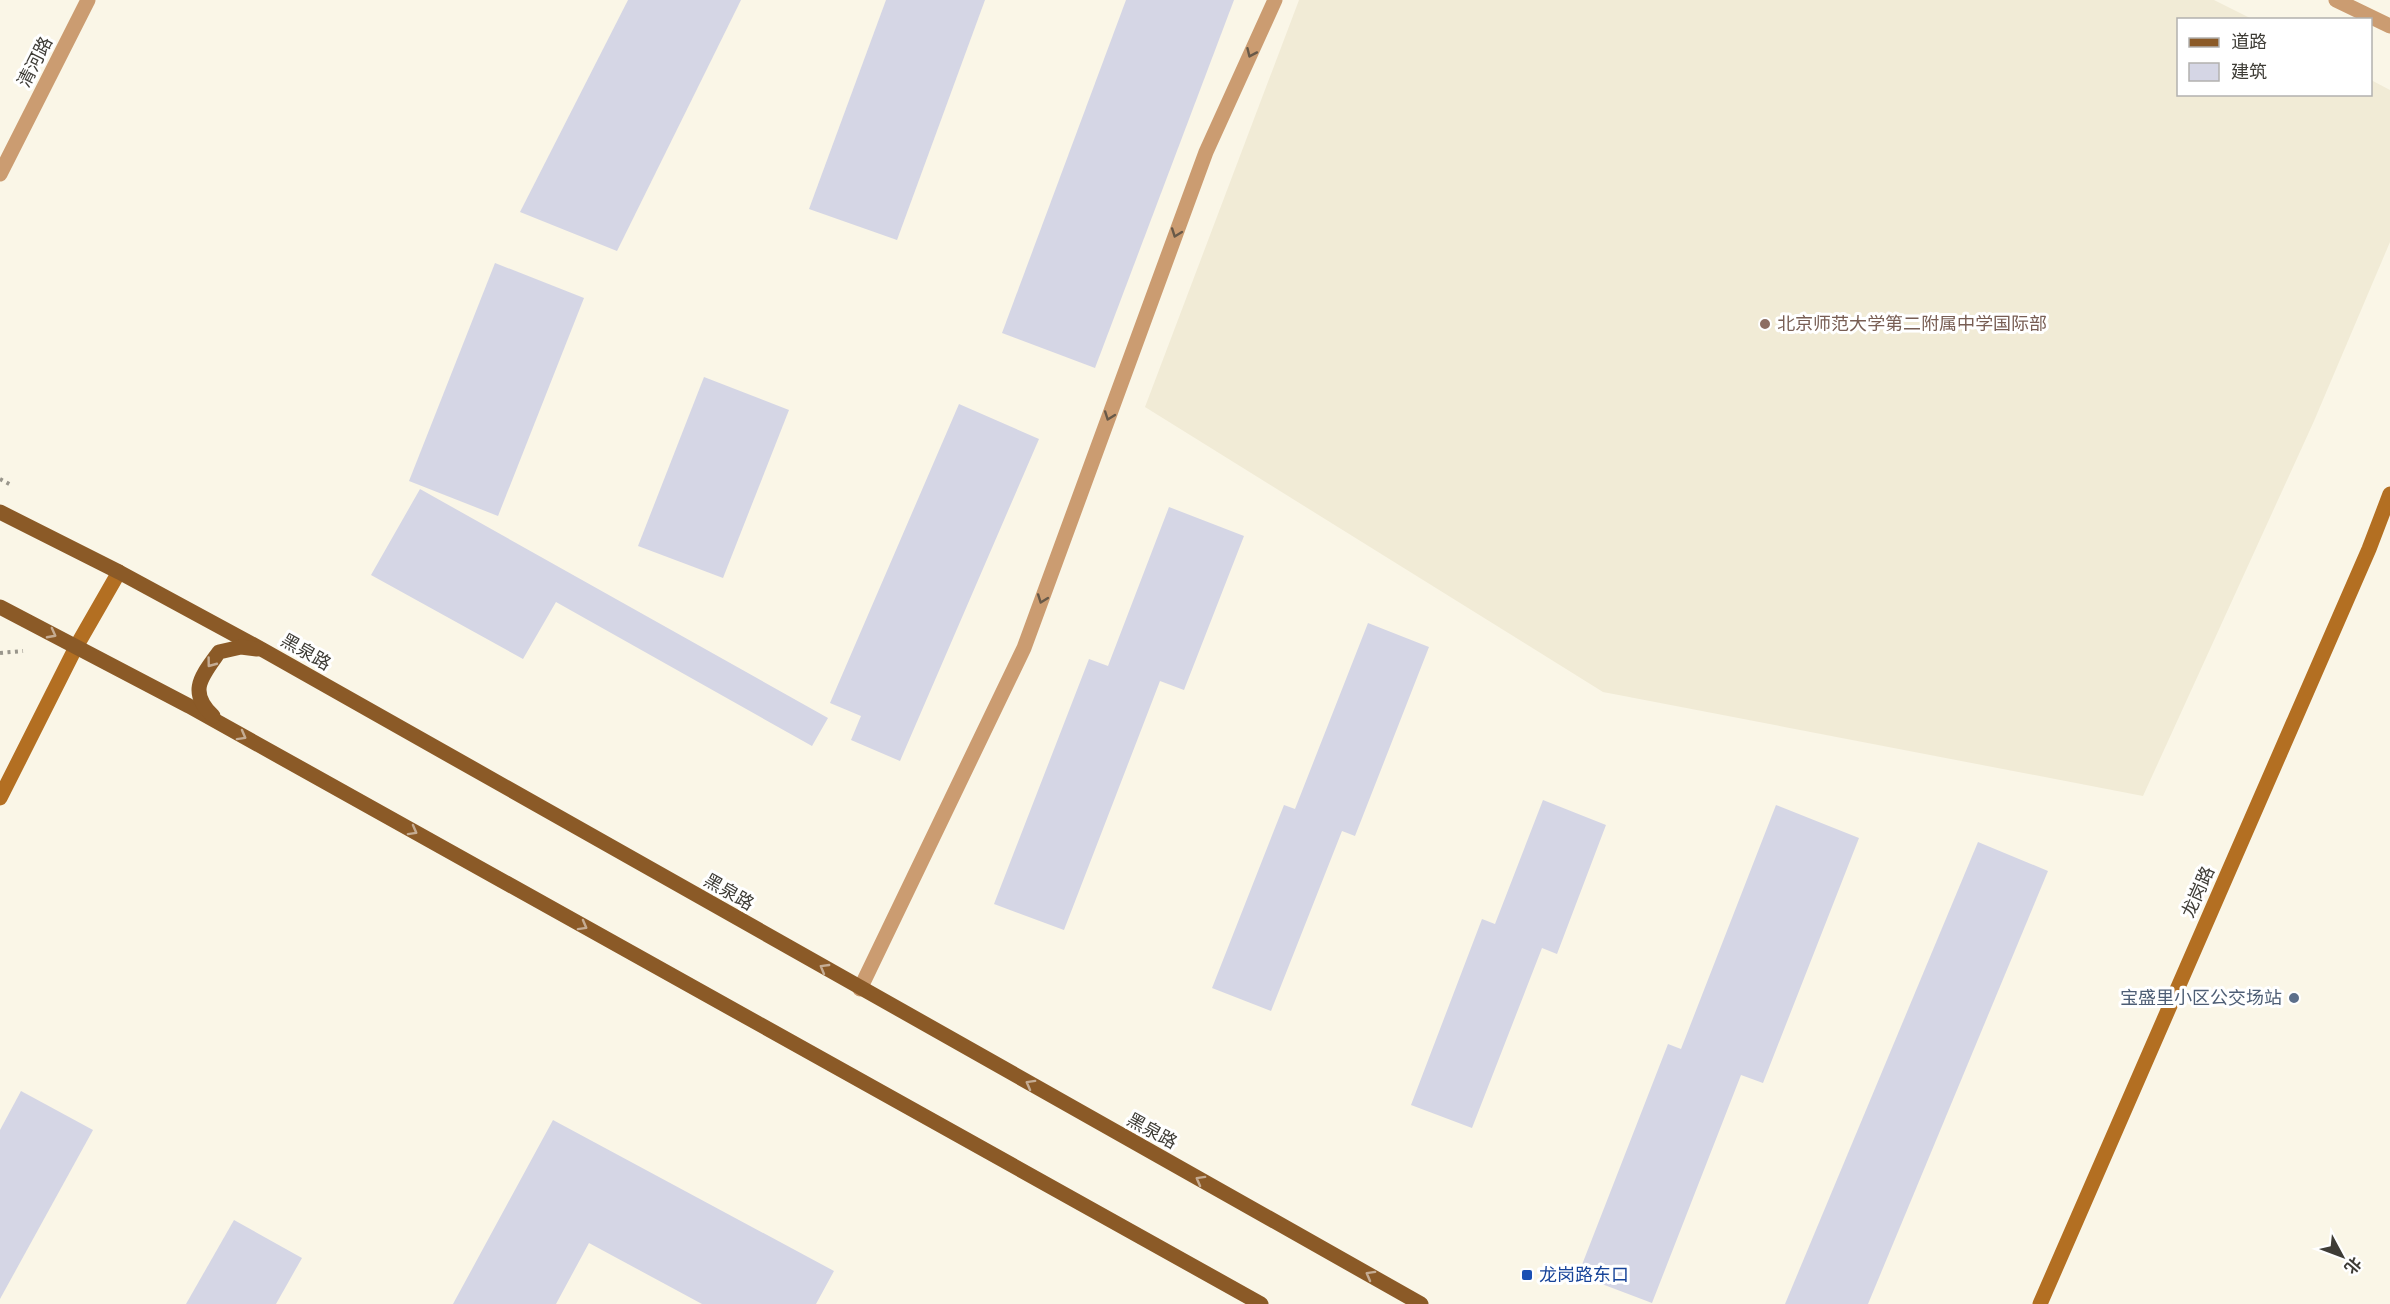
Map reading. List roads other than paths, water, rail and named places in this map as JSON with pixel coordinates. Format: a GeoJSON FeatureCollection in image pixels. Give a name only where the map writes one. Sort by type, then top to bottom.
{"type":"FeatureCollection","features":[{"type":"Feature","properties":{"kind":"main road","name":"龙岗路"},"geometry":{"type":"LineString","coordinates":[[2040,1304],[2359,571],[2390,494]]}},
{"type":"Feature","properties":{"kind":"main road","name":"黑泉路"},"geometry":{"type":"LineString","coordinates":[[0,512],[119,572],[263,650],[1421,1304]]}},
{"type":"Feature","properties":{"kind":"main road"},"geometry":{"type":"LineString","coordinates":[[0,798],[76,647],[119,572]]}},
{"type":"Feature","properties":{"kind":"main road"},"geometry":{"type":"LineString","coordinates":[[0,607],[220,724],[1261,1304]]}},
{"type":"Feature","properties":{"kind":"main road"},"geometry":{"type":"LineString","coordinates":[[220,724],[204,708],[199,697],[202,674],[219,652],[242,647],[263,650]]}},
{"type":"Feature","properties":{"kind":"street","name":"清河路"},"geometry":{"type":"LineString","coordinates":[[0,174],[88,0]]}},
{"type":"Feature","properties":{"kind":"street"},"geometry":{"type":"LineString","coordinates":[[860,989],[1024,648],[1206,152],[1275,0]]}},
{"type":"Feature","properties":{"kind":"street"},"geometry":{"type":"LineString","coordinates":[[2336,0],[2390,26]]}},
{"type":"Feature","properties":{"kind":"place","name":"北京师范大学第二附属中学国际部"},"geometry":{"type":"Point","coordinates":[1765,324]}},
{"type":"Feature","properties":{"kind":"place","name":"宝盛里小区公交场站"},"geometry":{"type":"Point","coordinates":[2294,998]}},
{"type":"Feature","properties":{"kind":"place","name":"龙岗路东口"},"geometry":{"type":"Point","coordinates":[1527,1275]}}]}
